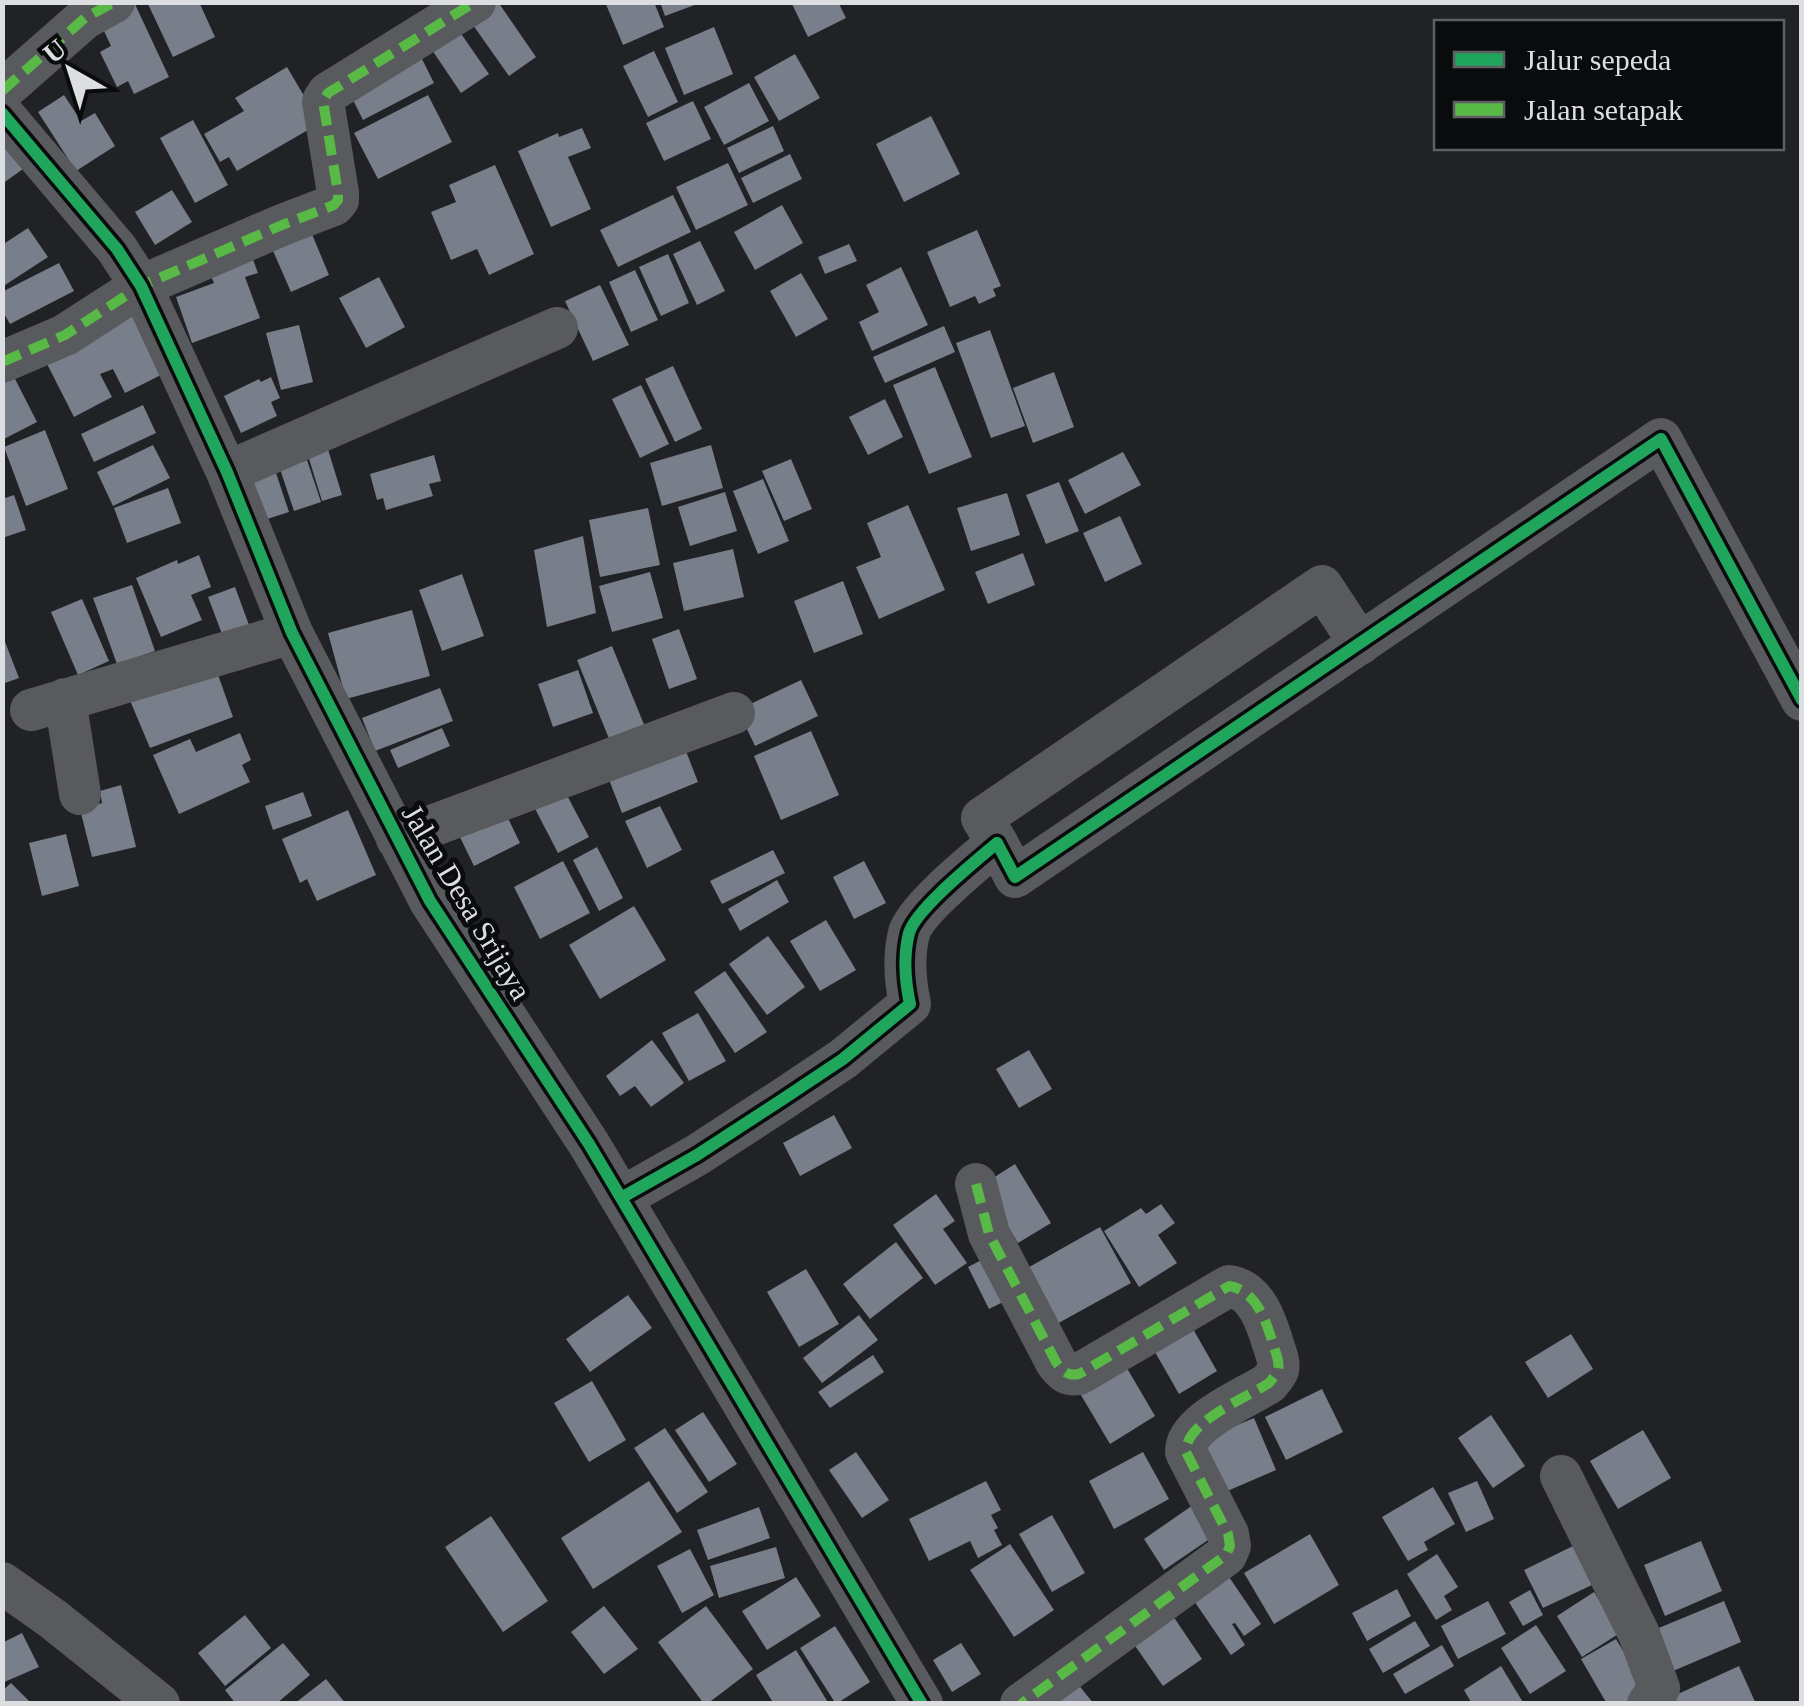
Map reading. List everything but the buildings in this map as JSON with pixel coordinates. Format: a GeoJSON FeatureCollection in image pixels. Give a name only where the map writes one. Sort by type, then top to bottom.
{"type":"FeatureCollection","features":[{"type":"Feature","properties":{"kind":"street"},"geometry":{"type":"LineString","coordinates":[[2,91],[85,18],[114,2]]}},
{"type":"Feature","properties":{"kind":"street"},"geometry":{"type":"LineString","coordinates":[[2,362],[65,335],[141,286],[334,205],[338,193],[323,101],[328,92],[476,2]]}},
{"type":"Feature","properties":{"kind":"street","name":"Jalan Desa Srijaya"},"geometry":{"type":"LineString","coordinates":[[2,113],[116,249],[141,286],[228,472],[292,633],[430,901],[589,1144],[922,1704]]}},
{"type":"Feature","properties":{"kind":"street"},"geometry":{"type":"LineString","coordinates":[[228,472],[556,328]]}},
{"type":"Feature","properties":{"kind":"street"},"geometry":{"type":"LineString","coordinates":[[1360,644],[1322,586],[982,818],[1016,877],[1360,644],[1661,439],[1802,700]]}},
{"type":"Feature","properties":{"kind":"street"},"geometry":{"type":"LineString","coordinates":[[80,794],[48,705],[292,633]]}},
{"type":"Feature","properties":{"kind":"street"},"geometry":{"type":"LineString","coordinates":[[397,839],[734,713]]}},
{"type":"Feature","properties":{"kind":"street"},"geometry":{"type":"LineString","coordinates":[[621,1198],[780,1101],[842,1059],[910,1004],[904,976],[910,930],[938,895],[996,843]]}},
{"type":"Feature","properties":{"kind":"street"},"geometry":{"type":"LineString","coordinates":[[976,1184],[989,1234],[1065,1373],[1079,1374],[1229,1286],[1246,1293],[1265,1318],[1278,1365],[1277,1373],[1268,1383],[1197,1426],[1186,1444],[1186,1452],[1228,1534],[1230,1546],[1226,1555],[1021,1704]]}},
{"type":"Feature","properties":{"kind":"street"},"geometry":{"type":"LineString","coordinates":[[1562,1476],[1639,1634],[1659,1688],[1648,1704]]}},
{"type":"Feature","properties":{"kind":"street"},"geometry":{"type":"LineString","coordinates":[[2,1583],[53,1618],[159,1704]]}},
{"type":"Feature","properties":{"kind":"marked path"},"geometry":{"type":"LineString","coordinates":[[2,91],[85,18],[114,2]]}},
{"type":"Feature","properties":{"kind":"marked path"},"geometry":{"type":"LineString","coordinates":[[2,362],[65,335],[141,286],[334,205],[338,193],[323,101],[328,93],[475,2]]}},
{"type":"Feature","properties":{"kind":"marked path"},"geometry":{"type":"LineString","coordinates":[[976,1184],[989,1234],[1056,1362],[1066,1372],[1079,1374],[1229,1286],[1254,1301],[1268,1328],[1278,1364],[1269,1383],[1206,1421],[1188,1441],[1186,1452],[1228,1534],[1230,1546],[1226,1555],[1021,1704]]}},
{"type":"Feature","properties":{"kind":"cycle path"},"geometry":{"type":"LineString","coordinates":[[2,113],[117,249],[141,286],[227,472],[292,633],[430,901],[589,1144],[922,1704]]}},
{"type":"Feature","properties":{"kind":"cycle path"},"geometry":{"type":"LineString","coordinates":[[621,1198],[697,1155],[843,1059],[910,1004],[905,960],[914,923],[948,886],[997,843],[1015,877],[1661,439],[1802,700]]}}]}
